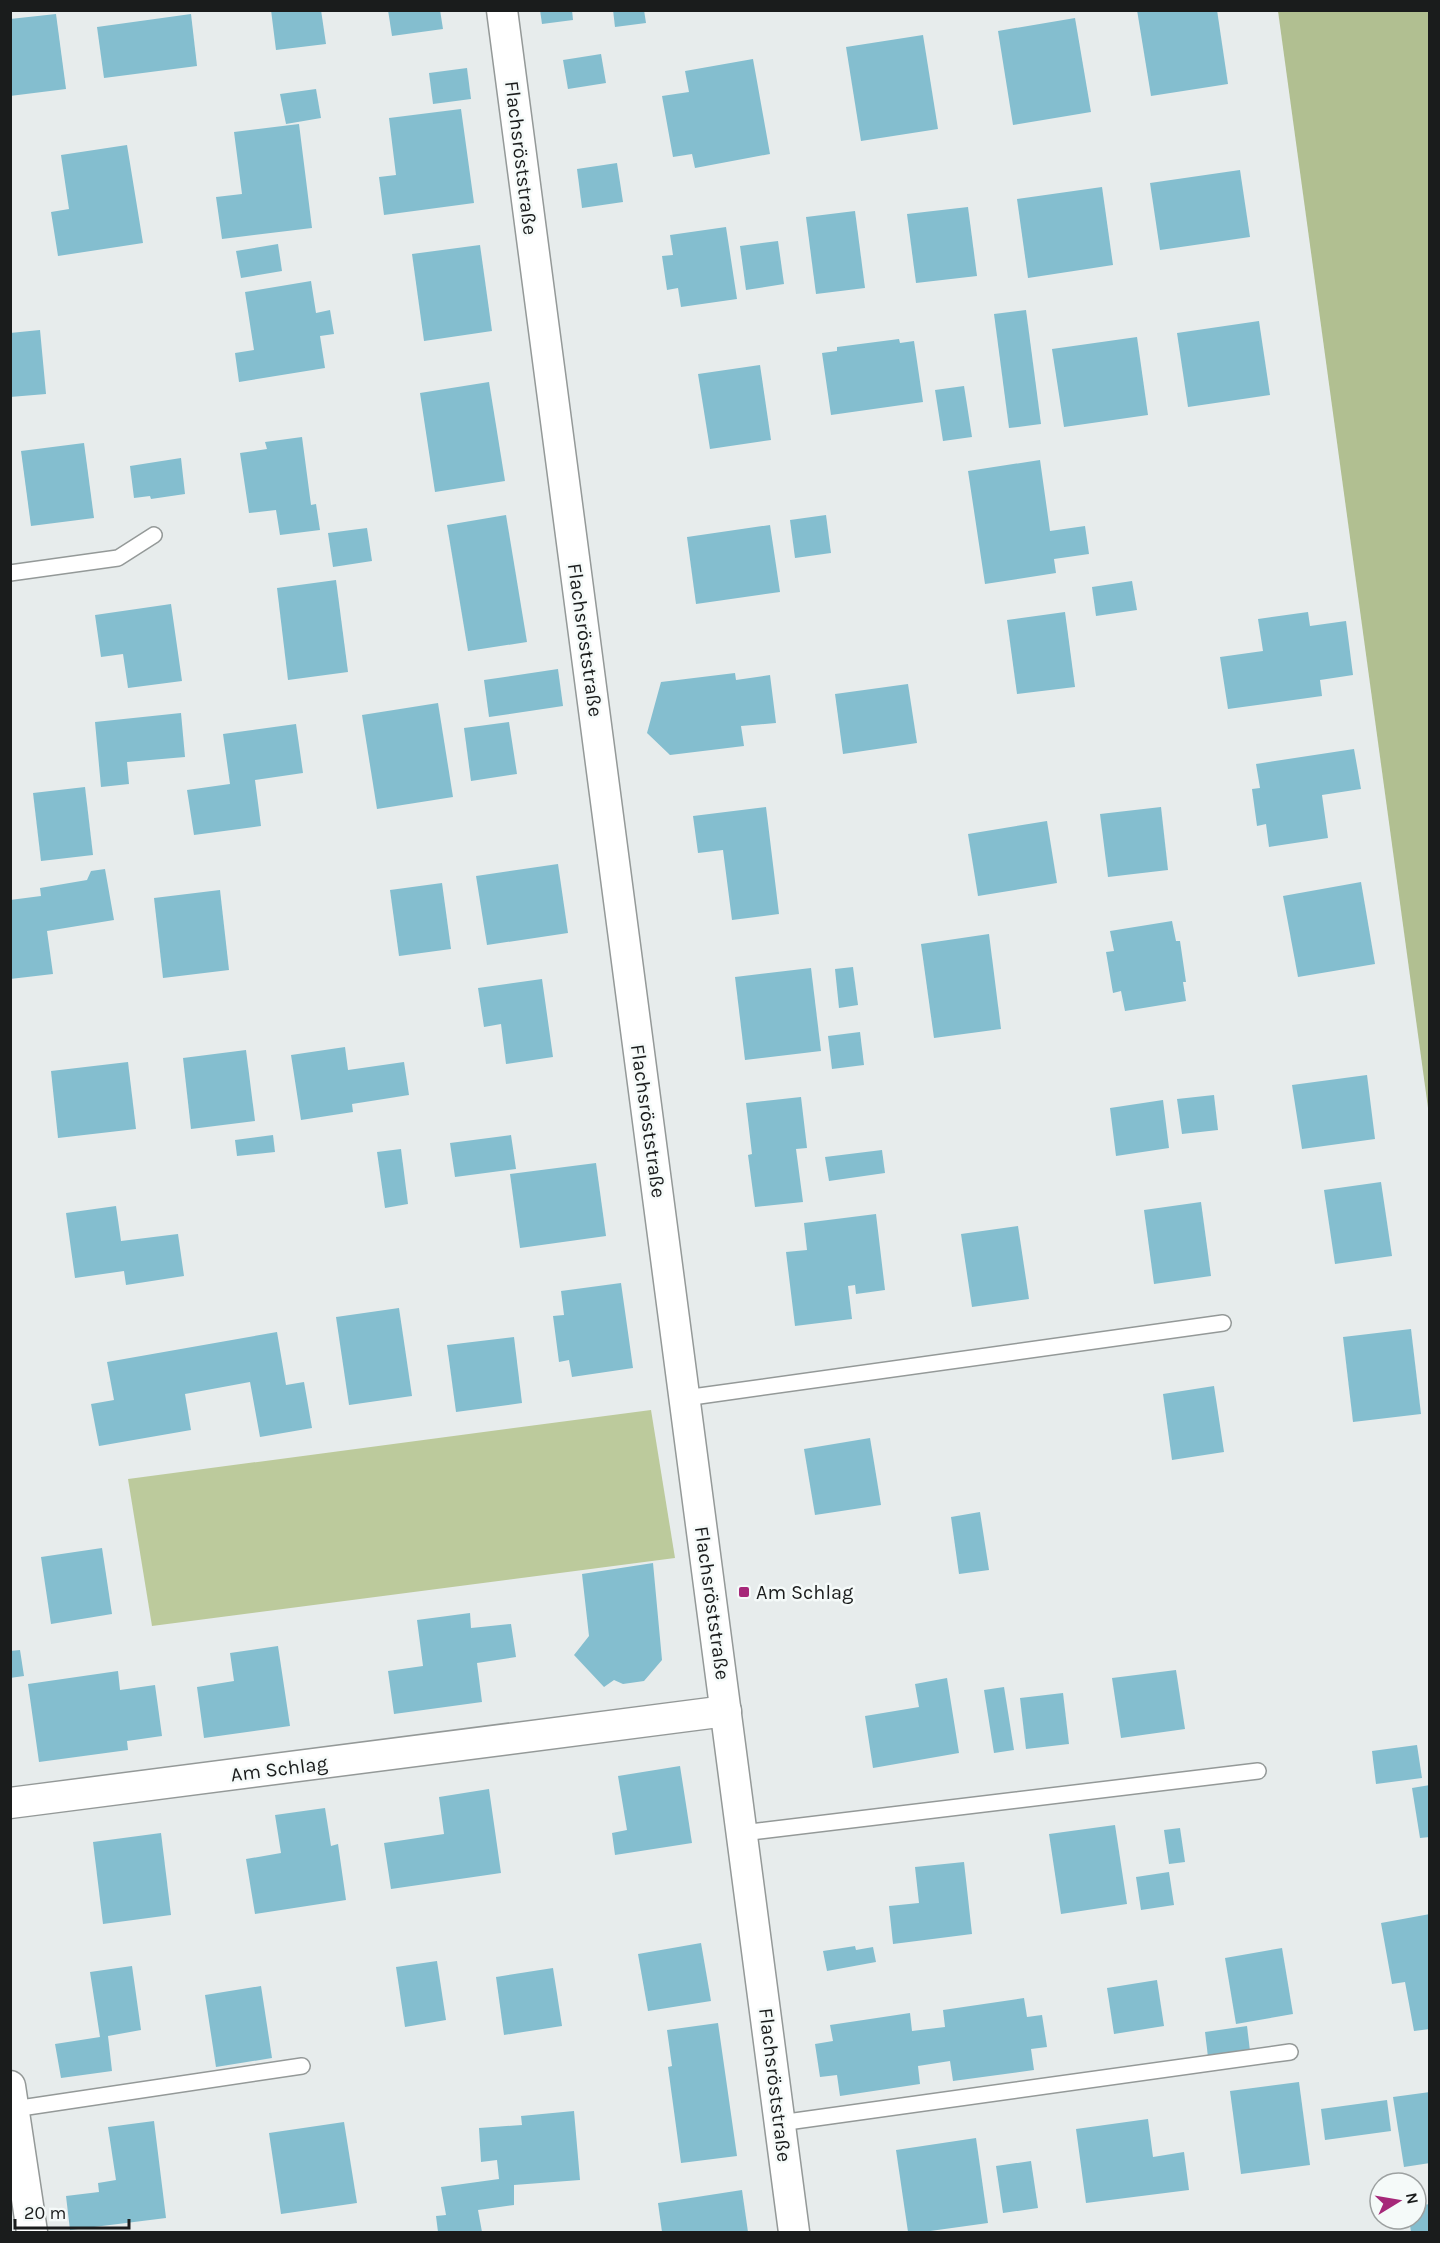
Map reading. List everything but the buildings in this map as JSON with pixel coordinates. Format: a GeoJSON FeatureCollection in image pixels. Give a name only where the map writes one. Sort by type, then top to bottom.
{"type":"FeatureCollection","features":[{"type":"Feature","properties":{"kind":"street","name":"Flachsröststraße"},"geometry":{"type":"LineString","coordinates":[[501,10],[795,2232]]}},
{"type":"Feature","properties":{"kind":"street","name":"Am Schlag"},"geometry":{"type":"LineString","coordinates":[[10,1803],[726,1711]]}},
{"type":"Feature","properties":{"kind":"street"},"geometry":{"type":"LineString","coordinates":[[12,2097],[32,2232]]}},
{"type":"Feature","properties":{"kind":"lane"},"geometry":{"type":"LineString","coordinates":[[10,573],[118,558],[154,535]]}},
{"type":"Feature","properties":{"kind":"lane"},"geometry":{"type":"LineString","coordinates":[[685,1398],[1223,1323]]}},
{"type":"Feature","properties":{"kind":"lane"},"geometry":{"type":"LineString","coordinates":[[742,1833],[1258,1771]]}},
{"type":"Feature","properties":{"kind":"lane"},"geometry":{"type":"LineString","coordinates":[[780,2123],[1290,2052]]}},
{"type":"Feature","properties":{"kind":"lane"},"geometry":{"type":"LineString","coordinates":[[12,2097],[302,2066]]}},
{"type":"Feature","properties":{"kind":"green space"},"geometry":{"type":"Polygon","coordinates":[[[1278,11],[1429,11],[1429,1115],[1278,11]]]}},
{"type":"Feature","properties":{"kind":"green space"},"geometry":{"type":"Polygon","coordinates":[[[651,1410],[675,1558],[152,1626],[128,1479],[651,1410]]]}},
{"type":"Feature","properties":{"kind":"place","name":"Am Schlag"},"geometry":{"type":"Point","coordinates":[744,1592]}}]}
